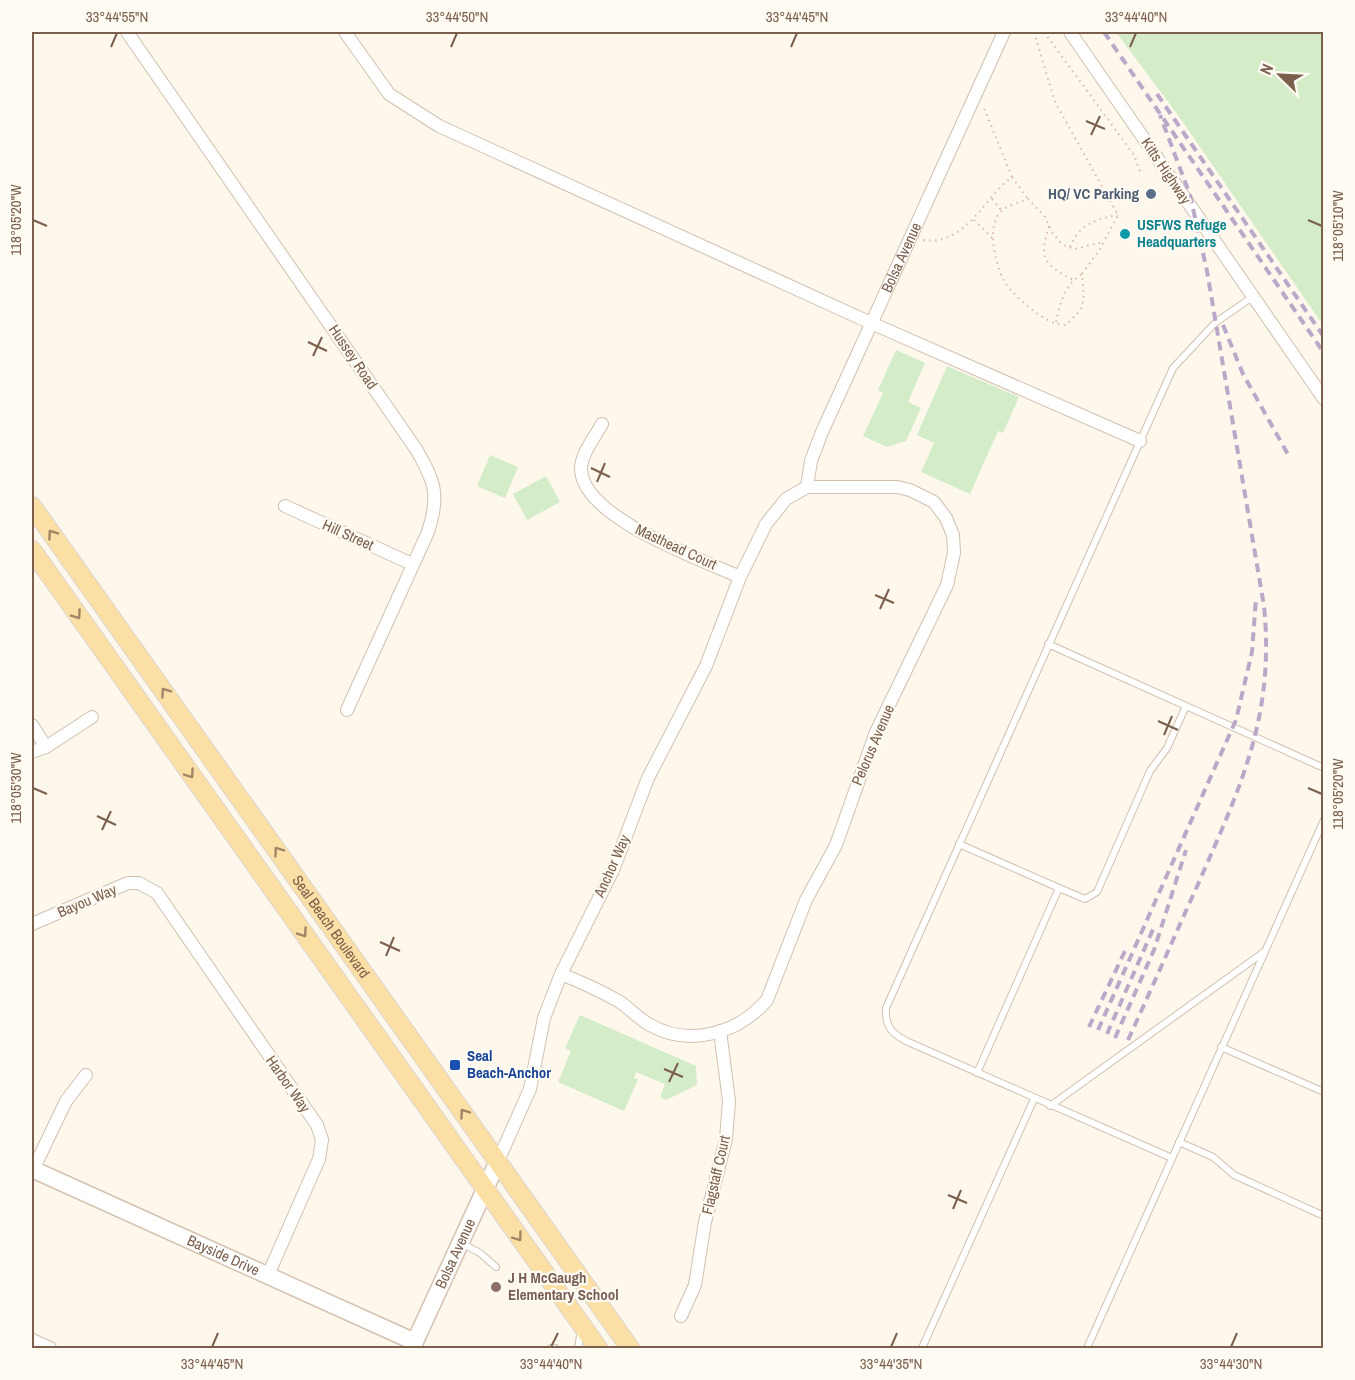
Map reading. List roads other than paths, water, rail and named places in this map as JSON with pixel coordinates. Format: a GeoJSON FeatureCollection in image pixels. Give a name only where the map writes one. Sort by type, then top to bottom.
{"type":"FeatureCollection","features":[{"type":"Feature","properties":{"kind":"main road","name":"Seal Beach Boulevard"},"geometry":{"type":"LineString","coordinates":[[32,506],[630,1348]]}},
{"type":"Feature","properties":{"kind":"main road","name":"Seal Beach Boulevard"},"geometry":{"type":"LineString","coordinates":[[32,550],[598,1348]]}},
{"type":"Feature","properties":{"kind":"street","name":"Hussey Road"},"geometry":{"type":"LineString","coordinates":[[127,32],[428,469],[436,490],[436,509],[347,710]]}},
{"type":"Feature","properties":{"kind":"street"},"geometry":{"type":"LineString","coordinates":[[345,32],[389,94],[439,126],[871,323],[1140,441]]}},
{"type":"Feature","properties":{"kind":"street","name":"Bolsa Avenue"},"geometry":{"type":"LineString","coordinates":[[807,488],[811,461],[871,323],[1004,32]]}},
{"type":"Feature","properties":{"kind":"street","name":"Kitts Highway"},"geometry":{"type":"LineString","coordinates":[[1070,32],[1323,399]]}},
{"type":"Feature","properties":{"kind":"street","name":"Masthead Court"},"geometry":{"type":"LineString","coordinates":[[602,424],[584,456],[581,470],[588,488],[609,511],[638,531],[740,576]]}},
{"type":"Feature","properties":{"kind":"street","name":"Pelorus Avenue"},"geometry":{"type":"LineString","coordinates":[[561,974],[620,1003],[648,1024],[680,1037],[695,1038],[740,1024],[756,1013],[766,1000],[806,900],[836,845],[876,732],[941,600],[954,553],[953,536],[946,518],[924,495],[897,487],[807,488]]}},
{"type":"Feature","properties":{"kind":"street"},"geometry":{"type":"LineString","coordinates":[[740,576],[766,524],[786,499],[807,488]]}},
{"type":"Feature","properties":{"kind":"street","name":"Hill Street"},"geometry":{"type":"LineString","coordinates":[[285,506],[411,564]]}},
{"type":"Feature","properties":{"kind":"street","name":"Anchor Way"},"geometry":{"type":"LineString","coordinates":[[498,1161],[530,1089],[544,1018],[561,974],[613,870],[648,778],[706,666],[740,576]]}},
{"type":"Feature","properties":{"kind":"street"},"geometry":{"type":"LineString","coordinates":[[32,752],[46,747],[92,717]]}},
{"type":"Feature","properties":{"kind":"street"},"geometry":{"type":"LineString","coordinates":[[32,725],[46,747]]}},
{"type":"Feature","properties":{"kind":"street","name":"Bayou Way"},"geometry":{"type":"LineString","coordinates":[[32,924],[128,883],[139,883],[157,893],[167,909]]}},
{"type":"Feature","properties":{"kind":"street","name":"Harbor Way"},"geometry":{"type":"LineString","coordinates":[[167,909],[322,1134],[319,1159],[268,1275]]}},
{"type":"Feature","properties":{"kind":"street","name":"Flagstaff Court"},"geometry":{"type":"LineString","coordinates":[[681,1316],[695,1285],[705,1222],[726,1139],[729,1101],[720,1030]]}},
{"type":"Feature","properties":{"kind":"street"},"geometry":{"type":"LineString","coordinates":[[32,1170],[66,1101],[86,1075]]}},
{"type":"Feature","properties":{"kind":"street","name":"Bolsa Avenue"},"geometry":{"type":"LineString","coordinates":[[414,1345],[498,1161]]}},
{"type":"Feature","properties":{"kind":"street","name":"Bayside Drive"},"geometry":{"type":"LineString","coordinates":[[32,1170],[268,1275],[414,1345]]}},
{"type":"Feature","properties":{"kind":"street"},"geometry":{"type":"LineString","coordinates":[[32,1340],[50,1348]]}},
{"type":"Feature","properties":{"kind":"lane"},"geometry":{"type":"LineString","coordinates":[[1172,1158],[1034,1099],[893,1034],[886,1022],[890,996],[1173,368],[1216,322],[1254,296]]}},
{"type":"Feature","properties":{"kind":"lane"},"geometry":{"type":"LineString","coordinates":[[1048,644],[1323,768]]}},
{"type":"Feature","properties":{"kind":"lane"},"geometry":{"type":"LineString","coordinates":[[959,844],[1085,899],[1096,892],[1150,771],[1167,748],[1186,706]]}},
{"type":"Feature","properties":{"kind":"lane"},"geometry":{"type":"LineString","coordinates":[[1087,1348],[1323,820]]}},
{"type":"Feature","properties":{"kind":"lane"},"geometry":{"type":"LineString","coordinates":[[977,1073],[1059,888]]}},
{"type":"Feature","properties":{"kind":"lane"},"geometry":{"type":"LineString","coordinates":[[1050,1106],[1265,951]]}},
{"type":"Feature","properties":{"kind":"lane"},"geometry":{"type":"LineString","coordinates":[[1221,1047],[1323,1092]]}},
{"type":"Feature","properties":{"kind":"lane"},"geometry":{"type":"LineString","coordinates":[[922,1348],[1034,1099]]}},
{"type":"Feature","properties":{"kind":"lane"},"geometry":{"type":"LineString","coordinates":[[1179,1142],[1213,1157],[1234,1175],[1323,1216]]}},
{"type":"Feature","properties":{"kind":"lane"},"geometry":{"type":"LineString","coordinates":[[460,1242],[480,1253],[496,1268]]}},
{"type":"Feature","properties":{"kind":"lane"},"geometry":{"type":"LineString","coordinates":[[578,1348],[582,1326]]}},
{"type":"Feature","properties":{"kind":"railway"},"geometry":{"type":"LineString","coordinates":[[1104,32],[1324,353]]}},
{"type":"Feature","properties":{"kind":"railway"},"geometry":{"type":"LineString","coordinates":[[1157,94],[1324,337]]}},
{"type":"Feature","properties":{"kind":"railway"},"geometry":{"type":"LineString","coordinates":[[1128,1040],[1241,781],[1259,716],[1266,645],[1264,606],[1207,271],[1190,195],[1160,115]]}},
{"type":"Feature","properties":{"kind":"railway"},"geometry":{"type":"LineString","coordinates":[[1223,325],[1243,374],[1290,458]]}},
{"type":"Feature","properties":{"kind":"railway"},"geometry":{"type":"LineString","coordinates":[[1098,1030],[1236,720],[1252,652],[1256,598]]}},
{"type":"Feature","properties":{"kind":"railway"},"geometry":{"type":"LineString","coordinates":[[1115,1038],[1154,950],[1186,850]]}},
{"type":"Feature","properties":{"kind":"railway"},"geometry":{"type":"LineString","coordinates":[[1107,1034],[1154,927]]}},
{"type":"Feature","properties":{"kind":"railway"},"geometry":{"type":"LineString","coordinates":[[1089,1027],[1125,951]]}},
{"type":"Feature","properties":{"kind":"place","name":"HQ/ VC Parking"},"geometry":{"type":"Point","coordinates":[1151,194]}},
{"type":"Feature","properties":{"kind":"place","name":"USFWS Refuge Headquarters"},"geometry":{"type":"Point","coordinates":[1125,234]}},
{"type":"Feature","properties":{"kind":"place","name":"Seal Beach-Anchor"},"geometry":{"type":"Point","coordinates":[455,1065]}},
{"type":"Feature","properties":{"kind":"place","name":"J H McGaugh Elementary School"},"geometry":{"type":"Point","coordinates":[496,1287]}}]}
